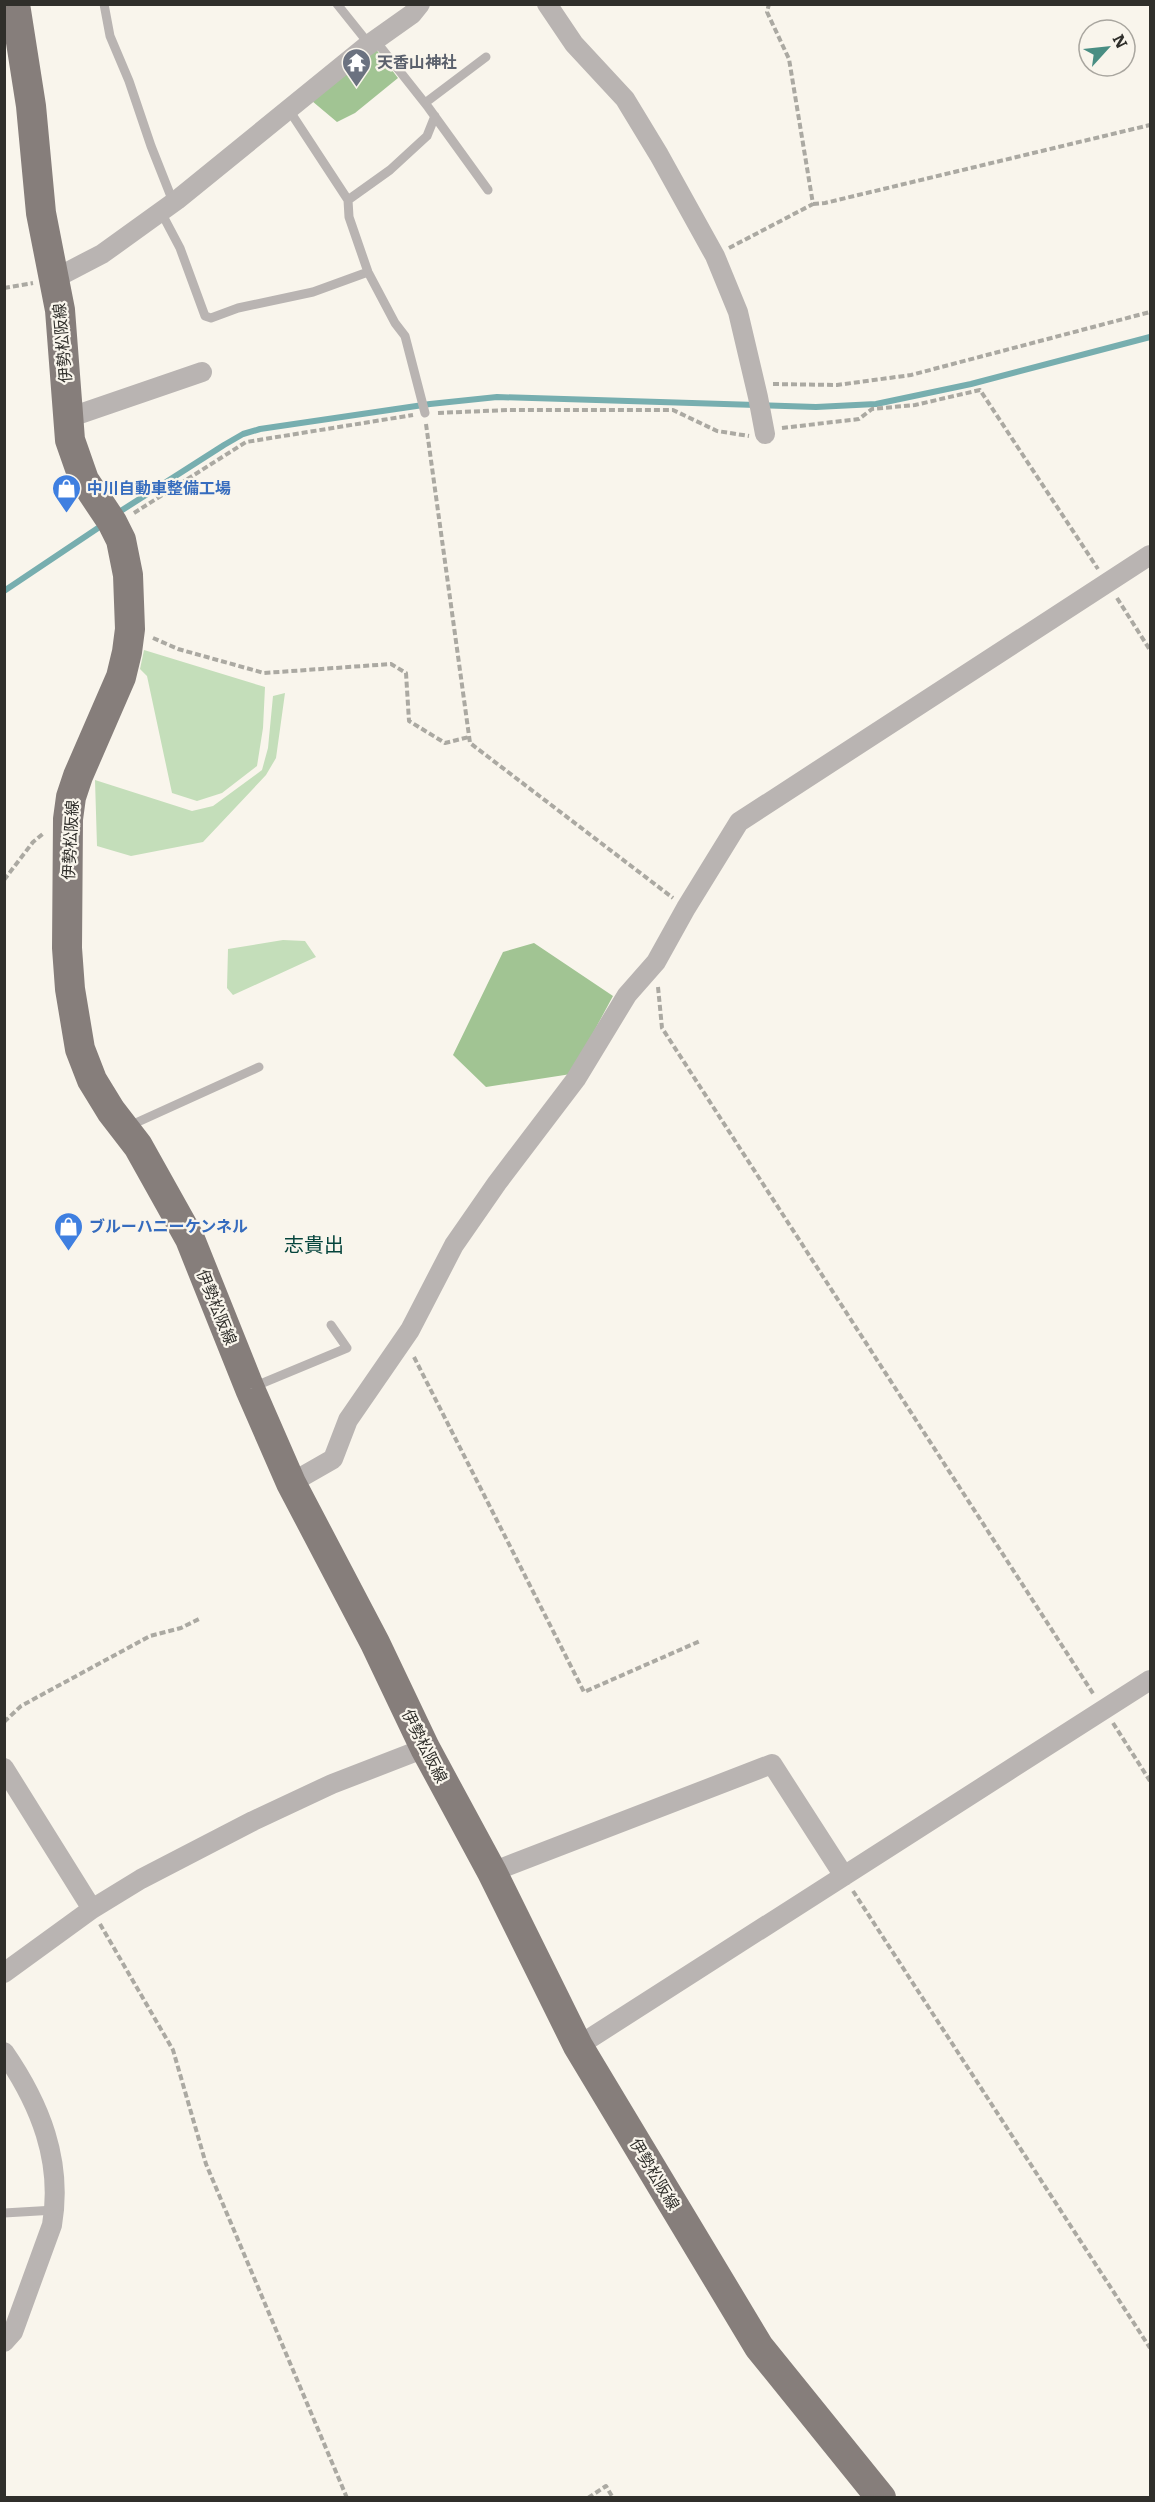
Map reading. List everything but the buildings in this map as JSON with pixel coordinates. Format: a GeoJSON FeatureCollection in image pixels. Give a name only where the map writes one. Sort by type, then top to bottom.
{"type":"FeatureCollection","features":[{"type":"Feature","properties":{"kind":"main road","name":"伊勢松阪線"},"geometry":{"type":"LineString","coordinates":[[15,4],[31,106],[41,213],[60,310],[70,440],[84,480],[110,520],[125,555],[130,629],[121,677],[71,797],[68,841],[67,948],[70,989],[80,1049],[92,1080],[111,1111],[138,1146],[190,1239],[250,1389],[291,1483],[375,1643],[425,1748],[492,1872],[578,2046],[759,2347],[881,2498]]}},
{"type":"Feature","properties":{"kind":"street"},"geometry":{"type":"LineString","coordinates":[[54,279],[102,254],[177,200],[372,42],[412,14],[420,4]]}},
{"type":"Feature","properties":{"kind":"street"},"geometry":{"type":"LineString","coordinates":[[547,4],[574,44],[625,99],[716,256],[738,312],[765,434]]}},
{"type":"Feature","properties":{"kind":"street"},"geometry":{"type":"LineString","coordinates":[[68,418],[202,372]]}},
{"type":"Feature","properties":{"kind":"street"},"geometry":{"type":"LineString","coordinates":[[291,1483],[333,1459],[348,1420],[404,1338],[454,1245],[497,1183],[576,1079],[627,994],[656,962],[739,822],[1150,555]]}},
{"type":"Feature","properties":{"kind":"street"},"geometry":{"type":"LineString","coordinates":[[578,2046],[1150,1680]]}},
{"type":"Feature","properties":{"kind":"street"},"geometry":{"type":"LineString","coordinates":[[4,1973],[93,1909],[141,1879],[253,1821],[332,1784],[425,1748]]}},
{"type":"Feature","properties":{"kind":"street"},"geometry":{"type":"LineString","coordinates":[[492,1872],[772,1764],[844,1876]]}},
{"type":"Feature","properties":{"kind":"street"},"geometry":{"type":"LineString","coordinates":[[4,1768],[93,1909]]}},
{"type":"Feature","properties":{"kind":"street"},"geometry":{"type":"LineString","coordinates":[[4,2052],[36,2103],[46,2132],[52,2165],[55,2210],[52,2225],[13,2332],[4,2342]]}},
{"type":"Feature","properties":{"kind":"lane"},"geometry":{"type":"LineString","coordinates":[[104,4],[110,36],[170,194],[177,200]]}},
{"type":"Feature","properties":{"kind":"lane"},"geometry":{"type":"LineString","coordinates":[[337,4],[425,103],[488,190]]}},
{"type":"Feature","properties":{"kind":"lane"},"geometry":{"type":"LineString","coordinates":[[425,103],[486,57]]}},
{"type":"Feature","properties":{"kind":"lane"},"geometry":{"type":"LineString","coordinates":[[289,110],[348,200],[349,217],[368,272],[395,323],[405,336],[423,407]]}},
{"type":"Feature","properties":{"kind":"lane"},"geometry":{"type":"LineString","coordinates":[[348,200],[390,170],[427,136],[435,116]]}},
{"type":"Feature","properties":{"kind":"lane"},"geometry":{"type":"LineString","coordinates":[[161,212],[180,248],[205,316],[211,318],[238,308],[313,292],[368,272]]}},
{"type":"Feature","properties":{"kind":"lane"},"geometry":{"type":"LineString","coordinates":[[124,1129],[259,1067]]}},
{"type":"Feature","properties":{"kind":"lane"},"geometry":{"type":"LineString","coordinates":[[250,1389],[347,1348],[331,1325]]}},
{"type":"Feature","properties":{"kind":"lane"},"geometry":{"type":"LineString","coordinates":[[4,2213],[55,2210]]}},
{"type":"Feature","properties":{"kind":"path"},"geometry":{"type":"LineString","coordinates":[[769,4],[768,12],[789,60],[813,204]]}},
{"type":"Feature","properties":{"kind":"path"},"geometry":{"type":"LineString","coordinates":[[716,256],[813,204],[1150,125]]}},
{"type":"Feature","properties":{"kind":"path"},"geometry":{"type":"LineString","coordinates":[[758,397],[911,375],[1150,312]]}},
{"type":"Feature","properties":{"kind":"path"},"geometry":{"type":"LineString","coordinates":[[110,520],[246,442],[423,407],[508,410],[673,410],[717,431],[750,437],[786,426],[860,419],[872,409],[915,405],[980,390],[1150,650]]}},
{"type":"Feature","properties":{"kind":"path"},"geometry":{"type":"LineString","coordinates":[[423,407],[470,743],[686,908]]}},
{"type":"Feature","properties":{"kind":"path"},"geometry":{"type":"LineString","coordinates":[[130,629],[178,649],[264,673],[391,664],[406,673],[409,721],[444,743],[469,737]]}},
{"type":"Feature","properties":{"kind":"path"},"geometry":{"type":"LineString","coordinates":[[4,880],[33,842]]}},
{"type":"Feature","properties":{"kind":"path"},"geometry":{"type":"LineString","coordinates":[[656,962],[662,1028],[1150,1781]]}},
{"type":"Feature","properties":{"kind":"path"},"geometry":{"type":"LineString","coordinates":[[404,1338],[584,1692],[700,1641]]}},
{"type":"Feature","properties":{"kind":"path"},"geometry":{"type":"LineString","coordinates":[[4,1722],[21,1706],[150,1635],[181,1628],[201,1618]]}},
{"type":"Feature","properties":{"kind":"path"},"geometry":{"type":"LineString","coordinates":[[844,1876],[1150,2348]]}},
{"type":"Feature","properties":{"kind":"path"},"geometry":{"type":"LineString","coordinates":[[93,1909],[117,1956],[173,2050],[206,2164],[347,2498]]}},
{"type":"Feature","properties":{"kind":"path"},"geometry":{"type":"LineString","coordinates":[[588,2498],[606,2486],[613,2498]]}},
{"type":"Feature","properties":{"kind":"green space"},"geometry":{"type":"Polygon","coordinates":[[[375,48],[398,78],[355,113],[337,122],[312,101],[375,48]]]}},
{"type":"Feature","properties":{"kind":"green space"},"geometry":{"type":"Polygon","coordinates":[[[144,650],[265,687],[263,728],[257,766],[222,793],[197,801],[172,793],[147,676],[140,669],[144,650]]]}},
{"type":"Feature","properties":{"kind":"green space"},"geometry":{"type":"Polygon","coordinates":[[[285,693],[276,758],[266,775],[203,842],[131,856],[97,846],[95,780],[192,811],[213,806],[262,770],[268,748],[273,696],[285,693]]]}},
{"type":"Feature","properties":{"kind":"green space"},"geometry":{"type":"Polygon","coordinates":[[[283,940],[305,941],[316,957],[233,995],[227,988],[228,949],[283,940]]]}},
{"type":"Feature","properties":{"kind":"green space"},"geometry":{"type":"Polygon","coordinates":[[[534,943],[613,996],[571,1074],[486,1087],[453,1055],[503,952],[534,943]]]}},
{"type":"Feature","properties":{"kind":"waterway"},"geometry":{"type":"LineString","coordinates":[[116,514],[224,445],[243,434],[260,429],[430,404],[497,397],[816,407],[876,404],[971,384],[1150,337]]}},
{"type":"Feature","properties":{"kind":"waterway"},"geometry":{"type":"LineString","coordinates":[[4,591],[104,524]]}},
{"type":"Feature","properties":{"kind":"place","name":"天香山神社"},"geometry":{"type":"Point","coordinates":[356,88]}},
{"type":"Feature","properties":{"kind":"place","name":"中川自動車整備工場"},"geometry":{"type":"Point","coordinates":[66,514]}},
{"type":"Feature","properties":{"kind":"place","name":"ブルーハニーケンネル"},"geometry":{"type":"Point","coordinates":[68,1252]}},
{"type":"Feature","properties":{"kind":"district","name":"志貴出"},"geometry":{"type":"Point","coordinates":[314,1245]}}]}
